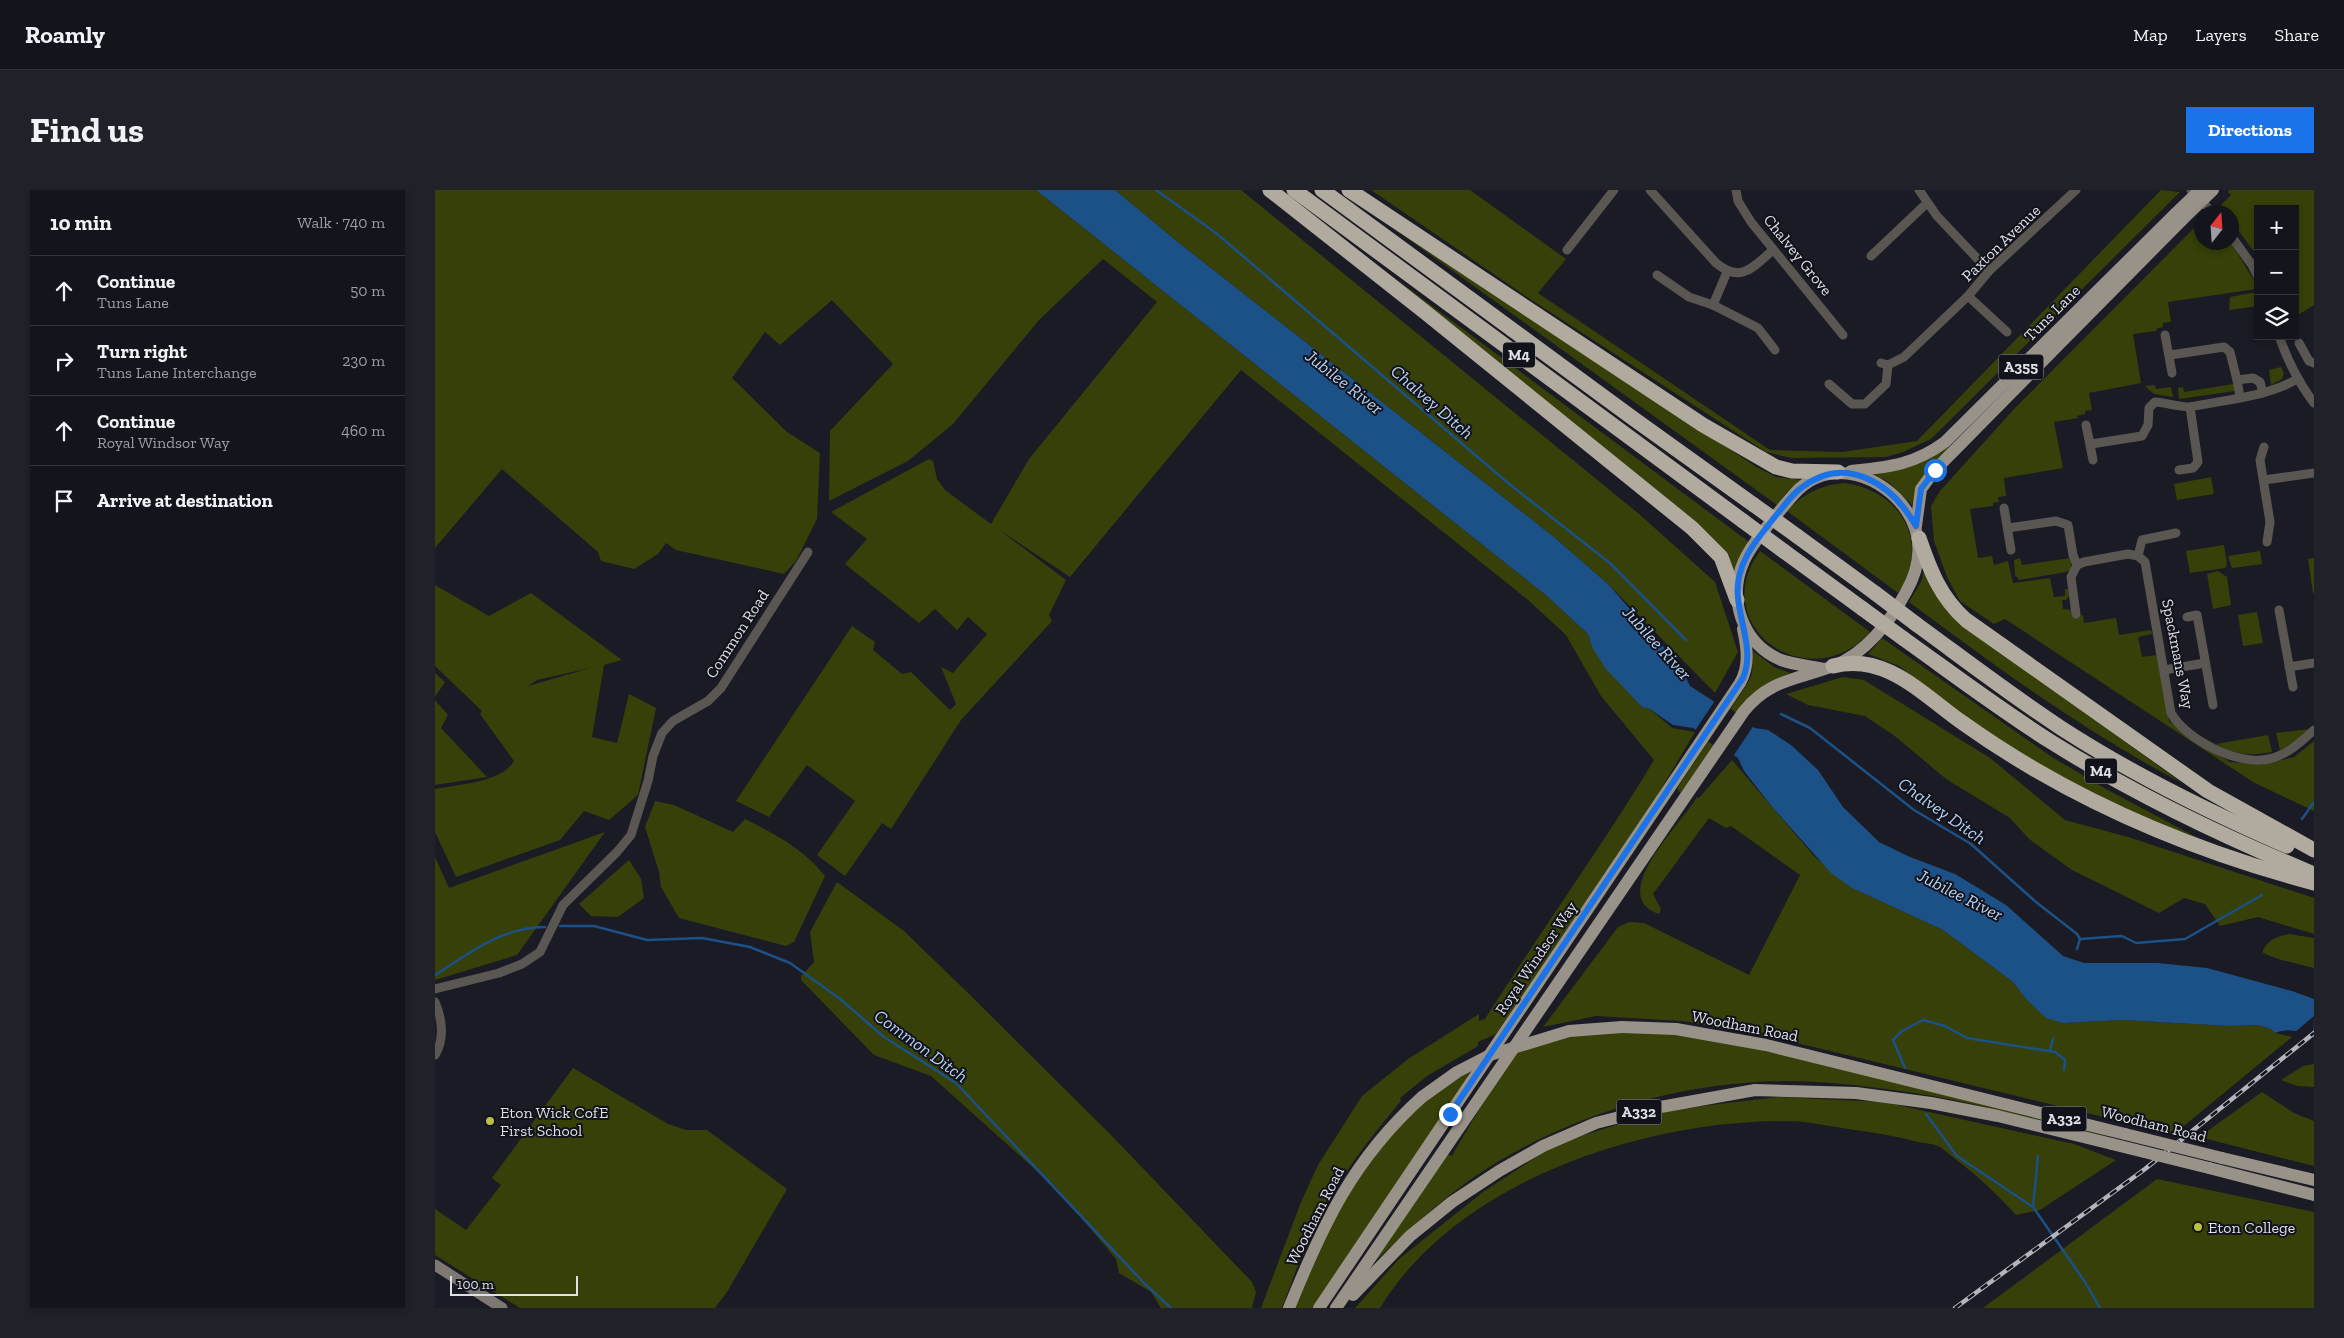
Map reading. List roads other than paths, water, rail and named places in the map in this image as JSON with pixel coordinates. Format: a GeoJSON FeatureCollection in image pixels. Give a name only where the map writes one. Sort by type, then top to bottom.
{"type":"FeatureCollection","features":[{"type":"Feature","properties":{"kind":"highway","name":"M4"},"geometry":{"type":"LineString","coordinates":[[1270,190],[1410,299],[1708,542],[1721,558],[1737,600]]}},
{"type":"Feature","properties":{"kind":"highway","name":"M4"},"geometry":{"type":"LineString","coordinates":[[1294,190],[1785,552],[2024,724],[2096,769],[2203,826],[2314,874]]}},
{"type":"Feature","properties":{"kind":"highway","name":"M4"},"geometry":{"type":"LineString","coordinates":[[1322,190],[1634,419],[2061,728],[2122,764],[2238,825],[2314,856]]}},
{"type":"Feature","properties":{"kind":"highway","name":"M4"},"geometry":{"type":"LineString","coordinates":[[1349,190],[1703,425],[1760,460],[1784,470],[1839,472]]}},
{"type":"Feature","properties":{"kind":"highway"},"geometry":{"type":"LineString","coordinates":[[1917,532],[1940,591],[1951,608],[2201,786],[2238,809],[2314,850]]}},
{"type":"Feature","properties":{"kind":"highway","name":"M4"},"geometry":{"type":"LineString","coordinates":[[1829,667],[1862,663],[1885,669],[1897,675],[1965,726],[2029,766],[2096,803],[2203,847],[2314,883]]}},
{"type":"Feature","properties":{"kind":"main road","name":"A355"},"geometry":{"type":"LineString","coordinates":[[2178,218],[2194,190]]}},
{"type":"Feature","properties":{"kind":"main road","name":"A355"},"geometry":{"type":"LineString","coordinates":[[2178,218],[2213,190]]}},
{"type":"Feature","properties":{"kind":"main road","name":"Tuns Lane"},"geometry":{"type":"LineString","coordinates":[[1737,600],[1740,571],[1753,545],[1799,488],[1819,478],[1839,472],[1904,464],[1933,451],[1945,442],[2178,218]]}},
{"type":"Feature","properties":{"kind":"main road","name":"Tuns Lane"},"geometry":{"type":"LineString","coordinates":[[1829,667],[1867,646],[1906,593],[1915,574],[1921,489],[1935,470],[2178,218]]}},
{"type":"Feature","properties":{"kind":"main road"},"geometry":{"type":"LineString","coordinates":[[1839,472],[1860,476],[1888,489],[1903,505],[1917,532]]}},
{"type":"Feature","properties":{"kind":"main road","name":"Royal Windsor Way"},"geometry":{"type":"LineString","coordinates":[[1319,1308],[1743,678],[1747,666],[1747,650],[1737,600]]}},
{"type":"Feature","properties":{"kind":"main road"},"geometry":{"type":"LineString","coordinates":[[1740,615],[1750,635],[1768,653],[1790,663],[1829,667]]}},
{"type":"Feature","properties":{"kind":"main road","name":"Royal Windsor Way"},"geometry":{"type":"LineString","coordinates":[[1336,1308],[1744,711],[1759,696],[1777,683],[1829,667]]}},
{"type":"Feature","properties":{"kind":"main road","name":"Woodham Road"},"geometry":{"type":"LineString","coordinates":[[1289,1308],[1340,1196],[1362,1161],[1389,1129],[1422,1097],[1457,1072],[1490,1055],[1569,1031],[1622,1027],[1676,1029],[1765,1045],[2314,1180]]}},
{"type":"Feature","properties":{"kind":"main road","name":"Woodham Road"},"geometry":{"type":"LineString","coordinates":[[1342,1308],[1410,1236],[1452,1202],[1499,1171],[1543,1146],[1596,1123],[1655,1108],[1755,1090],[1856,1093],[1931,1103],[1998,1116],[2314,1196]]}},
{"type":"Feature","properties":{"kind":"main road"},"geometry":{"type":"LineString","coordinates":[[435,1265],[503,1308]]}},
{"type":"Feature","properties":{"kind":"street"},"geometry":{"type":"LineString","coordinates":[[1567,250],[1614,190]]}},
{"type":"Feature","properties":{"kind":"street"},"geometry":{"type":"LineString","coordinates":[[1650,190],[1716,263],[1727,272],[1739,274],[1750,269],[1773,250]]}},
{"type":"Feature","properties":{"kind":"street","name":"Chalvey Grove"},"geometry":{"type":"LineString","coordinates":[[1736,190],[1738,201],[1751,222],[1843,335]]}},
{"type":"Feature","properties":{"kind":"street"},"geometry":{"type":"LineString","coordinates":[[1919,190],[1927,203],[1989,271]]}},
{"type":"Feature","properties":{"kind":"street","name":"Paxton Avenue"},"geometry":{"type":"LineString","coordinates":[[1836,386],[1852,404],[1865,404],[1886,384],[1885,364],[1904,357],[1968,296],[1989,271],[2076,190]]}},
{"type":"Feature","properties":{"kind":"street"},"geometry":{"type":"LineString","coordinates":[[2194,190],[2207,205]]}},
{"type":"Feature","properties":{"kind":"street"},"geometry":{"type":"LineString","coordinates":[[1871,256],[1927,203]]}},
{"type":"Feature","properties":{"kind":"street"},"geometry":{"type":"LineString","coordinates":[[2239,247],[2254,268]]}},
{"type":"Feature","properties":{"kind":"street"},"geometry":{"type":"LineString","coordinates":[[1713,305],[1727,272]]}},
{"type":"Feature","properties":{"kind":"street"},"geometry":{"type":"LineString","coordinates":[[1657,275],[1677,286],[1689,297],[1713,305],[1758,328],[1765,344],[1775,350]]}},
{"type":"Feature","properties":{"kind":"street","name":"Paxton Avenue"},"geometry":{"type":"LineString","coordinates":[[1968,296],[2007,332]]}},
{"type":"Feature","properties":{"kind":"street"},"geometry":{"type":"LineString","coordinates":[[2165,334],[2173,373]]}},
{"type":"Feature","properties":{"kind":"street"},"geometry":{"type":"LineString","coordinates":[[2281,340],[2297,379],[2314,404]]}},
{"type":"Feature","properties":{"kind":"street"},"geometry":{"type":"LineString","coordinates":[[2299,343],[2309,361],[2314,364]]}},
{"type":"Feature","properties":{"kind":"street"},"geometry":{"type":"LineString","coordinates":[[2170,355],[2224,347],[2230,352],[2240,397]]}},
{"type":"Feature","properties":{"kind":"street"},"geometry":{"type":"LineString","coordinates":[[2237,380],[2253,378],[2260,382],[2263,393]]}},
{"type":"Feature","properties":{"kind":"street"},"geometry":{"type":"LineString","coordinates":[[2091,444],[2142,436],[2148,425],[2149,408],[2155,402],[2174,403],[2191,408],[2263,393],[2285,386],[2297,379]]}},
{"type":"Feature","properties":{"kind":"street"},"geometry":{"type":"LineString","coordinates":[[2179,470],[2193,468],[2198,462],[2191,408]]}},
{"type":"Feature","properties":{"kind":"street"},"geometry":{"type":"LineString","coordinates":[[2087,426],[2093,460]]}},
{"type":"Feature","properties":{"kind":"street"},"geometry":{"type":"LineString","coordinates":[[2264,447],[2260,460],[2270,522],[2267,542]]}},
{"type":"Feature","properties":{"kind":"street"},"geometry":{"type":"LineString","coordinates":[[2264,480],[2314,473]]}},
{"type":"Feature","properties":{"kind":"street"},"geometry":{"type":"LineString","coordinates":[[2004,508],[2011,550]]}},
{"type":"Feature","properties":{"kind":"street"},"geometry":{"type":"LineString","coordinates":[[2008,528],[2056,521],[2067,526],[2077,565]]}},
{"type":"Feature","properties":{"kind":"street"},"geometry":{"type":"LineString","coordinates":[[2076,614],[2071,577],[2077,565],[2128,554],[2138,556],[2142,540],[2176,532]]}},
{"type":"Feature","properties":{"kind":"street","name":"Common Road"},"geometry":{"type":"LineString","coordinates":[[435,989],[499,973],[522,964],[540,952],[563,905],[617,852],[631,835],[648,781],[653,756],[662,733],[673,720],[707,701],[721,688],[808,552]]}},
{"type":"Feature","properties":{"kind":"street","name":"Spackmans Way"},"geometry":{"type":"LineString","coordinates":[[2138,556],[2145,562],[2171,713],[2177,723],[2225,754],[2246,760],[2269,759],[2294,748],[2314,730]]}},
{"type":"Feature","properties":{"kind":"street"},"geometry":{"type":"LineString","coordinates":[[2279,610],[2293,687]]}},
{"type":"Feature","properties":{"kind":"street"},"geometry":{"type":"LineString","coordinates":[[2187,617],[2197,615],[2213,705]]}},
{"type":"Feature","properties":{"kind":"street"},"geometry":{"type":"LineString","coordinates":[[2164,670],[2205,662]]}},
{"type":"Feature","properties":{"kind":"street"},"geometry":{"type":"LineString","coordinates":[[2289,667],[2314,662]]}},
{"type":"Feature","properties":{"kind":"street"},"geometry":{"type":"LineString","coordinates":[[435,1002],[441,1022],[442,1040],[435,1055]]}},
{"type":"Feature","properties":{"kind":"water","name":"Jubilee River"},"geometry":{"type":"Polygon","coordinates":[[[1036,190],[1115,190],[1179,243],[1554,537],[1609,585],[1659,643],[1676,658],[1690,686],[1755,728],[1768,730],[1791,745],[1818,770],[1843,807],[1879,842],[1910,857],[1955,874],[2006,905],[2063,956],[2084,963],[2157,963],[2207,968],[2292,991],[2314,999],[2314,1037],[2290,1030],[2275,1033],[2271,1029],[2258,1025],[2229,1026],[2123,1020],[2063,1023],[2046,1018],[2026,999],[2013,982],[1943,930],[1852,888],[1831,873],[1773,808],[1744,771],[1738,758],[1693,728],[1673,725],[1650,709],[1642,707],[1606,669],[1592,647],[1588,634],[1547,596],[1036,190]]]}},
{"type":"Feature","properties":{"kind":"waterway","name":"Chalvey Ditch"},"geometry":{"type":"LineString","coordinates":[[1156,190],[1216,233],[1508,483],[1611,564],[1686,640]]}},
{"type":"Feature","properties":{"kind":"waterway","name":"Chalvey Ditch"},"geometry":{"type":"LineString","coordinates":[[1781,714],[1810,728],[1914,810],[1971,844],[2036,902],[2077,934],[2080,939]]}},
{"type":"Feature","properties":{"kind":"waterway"},"geometry":{"type":"LineString","coordinates":[[2302,819],[2314,802]]}},
{"type":"Feature","properties":{"kind":"waterway"},"geometry":{"type":"LineString","coordinates":[[2080,939],[2122,936],[2136,943],[2185,939],[2262,895]]}},
{"type":"Feature","properties":{"kind":"waterway","name":"Common Ditch"},"geometry":{"type":"LineString","coordinates":[[560,926],[594,926],[647,940],[702,938],[750,947],[790,963],[839,998],[884,1037],[956,1083],[1144,1283],[1171,1308]]}},
{"type":"Feature","properties":{"kind":"waterway","name":"Common Ditch"},"geometry":{"type":"LineString","coordinates":[[435,975],[474,950],[501,936],[529,928],[545,927]]}},
{"type":"Feature","properties":{"kind":"waterway"},"geometry":{"type":"LineString","coordinates":[[2077,949],[2080,939]]}},
{"type":"Feature","properties":{"kind":"waterway"},"geometry":{"type":"LineString","coordinates":[[1905,1068],[1893,1040],[1902,1031],[1923,1020],[1945,1026],[1967,1038],[2055,1052],[2065,1060],[2064,1070]]}},
{"type":"Feature","properties":{"kind":"waterway"},"geometry":{"type":"LineString","coordinates":[[2050,1050],[2053,1039]]}},
{"type":"Feature","properties":{"kind":"waterway"},"geometry":{"type":"LineString","coordinates":[[1926,1114],[1957,1156],[2033,1207],[2085,1282],[2100,1308]]}},
{"type":"Feature","properties":{"kind":"waterway"},"geometry":{"type":"LineString","coordinates":[[2033,1207],[2038,1156]]}},
{"type":"Feature","properties":{"kind":"railway"},"geometry":{"type":"LineString","coordinates":[[1955,1308],[2145,1169],[2314,1033]]}},
{"type":"Feature","properties":{"kind":"place","name":"Eton Wick CofE First School"},"geometry":{"type":"Point","coordinates":[490,1121]}},
{"type":"Feature","properties":{"kind":"place","name":"Eton College"},"geometry":{"type":"Point","coordinates":[2198,1227]}}]}
